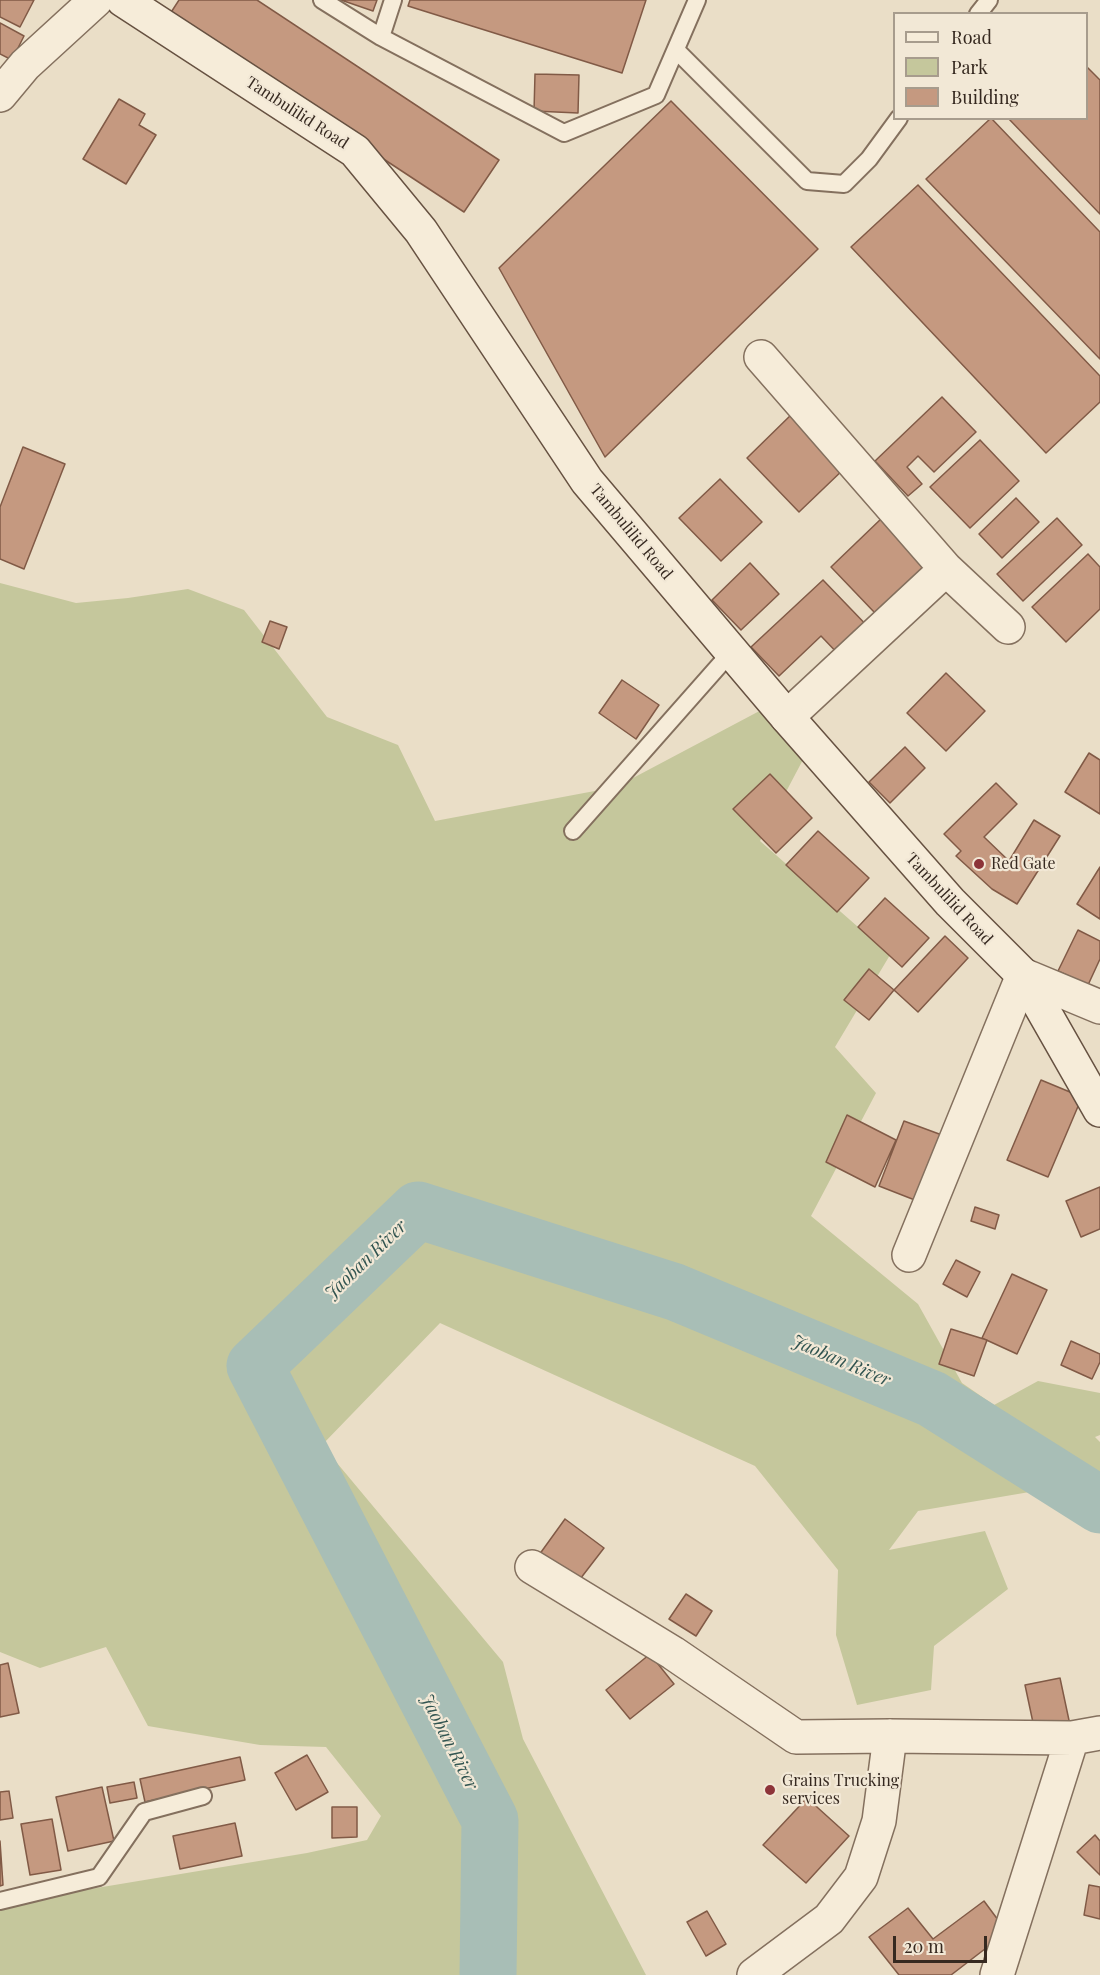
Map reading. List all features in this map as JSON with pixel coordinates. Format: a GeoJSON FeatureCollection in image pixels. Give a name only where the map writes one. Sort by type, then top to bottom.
{"type":"FeatureCollection","features":[{"type":"Feature","properties":{"kind":"street"},"geometry":{"type":"LineString","coordinates":[[0,94],[25,64],[96,0]]}},
{"type":"Feature","properties":{"kind":"street","name":"Tambulilid Road"},"geometry":{"type":"LineString","coordinates":[[123,0],[355,151],[421,231],[587,481],[787,717],[950,902],[1023,975],[1100,1110]]}},
{"type":"Feature","properties":{"kind":"street"},"geometry":{"type":"LineString","coordinates":[[761,357],[946,569],[1008,627]]}},
{"type":"Feature","properties":{"kind":"street"},"geometry":{"type":"LineString","coordinates":[[787,717],[946,569]]}},
{"type":"Feature","properties":{"kind":"street"},"geometry":{"type":"LineString","coordinates":[[909,1255],[1023,975],[1100,1008]]}},
{"type":"Feature","properties":{"kind":"street"},"geometry":{"type":"LineString","coordinates":[[532,1567],[673,1653],[796,1737],[1086,1736],[997,1975]]}},
{"type":"Feature","properties":{"kind":"street"},"geometry":{"type":"LineString","coordinates":[[754,1975],[829,1919],[861,1877],[879,1821],[890,1736]]}},
{"type":"Feature","properties":{"kind":"lane"},"geometry":{"type":"LineString","coordinates":[[322,0],[381,37],[564,133],[656,95],[697,0]]}},
{"type":"Feature","properties":{"kind":"lane"},"geometry":{"type":"LineString","coordinates":[[381,37],[393,0]]}},
{"type":"Feature","properties":{"kind":"lane"},"geometry":{"type":"LineString","coordinates":[[980,12],[989,0]]}},
{"type":"Feature","properties":{"kind":"lane"},"geometry":{"type":"LineString","coordinates":[[676,50],[807,181],[844,184],[869,159],[898,120]]}},
{"type":"Feature","properties":{"kind":"lane"},"geometry":{"type":"LineString","coordinates":[[573,831],[732,651]]}},
{"type":"Feature","properties":{"kind":"lane"},"geometry":{"type":"LineString","coordinates":[[0,1901],[99,1877],[144,1812],[202,1796]]}},
{"type":"Feature","properties":{"kind":"green space"},"geometry":{"type":"Polygon","coordinates":[[[0,583],[76,603],[188,589],[244,610],[327,717],[398,745],[435,821],[616,787],[767,707],[806,754],[760,841],[890,955],[835,1047],[876,1093],[811,1216],[918,1304],[962,1383],[994,1405],[1038,1381],[1100,1393],[1100,1435],[1095,1437],[1100,1442],[1100,1480],[918,1511],[889,1550],[985,1531],[1008,1589],[934,1646],[931,1690],[857,1705],[836,1635],[838,1570],[755,1466],[440,1323],[322,1445],[503,1662],[523,1739],[646,1975],[0,1975],[0,1904],[307,1853],[367,1840],[381,1816],[326,1747],[260,1745],[148,1726],[106,1647],[40,1668],[0,1652],[0,583]]]}},
{"type":"Feature","properties":{"kind":"building"},"geometry":{"type":"Polygon","coordinates":[[[0,0],[34,0],[20,27],[0,17],[0,0]]]}},
{"type":"Feature","properties":{"kind":"building"},"geometry":{"type":"Polygon","coordinates":[[[179,0],[257,0],[499,160],[464,212],[168,17],[179,0]]]}},
{"type":"Feature","properties":{"kind":"building"},"geometry":{"type":"Polygon","coordinates":[[[341,0],[377,0],[373,11],[341,0]]]}},
{"type":"Feature","properties":{"kind":"building"},"geometry":{"type":"Polygon","coordinates":[[[410,0],[646,0],[622,73],[408,6],[410,0]]]}},
{"type":"Feature","properties":{"kind":"building"},"geometry":{"type":"Polygon","coordinates":[[[0,23],[24,36],[12,60],[0,54],[0,23]]]}},
{"type":"Feature","properties":{"kind":"building"},"geometry":{"type":"Polygon","coordinates":[[[1088,68],[1100,80],[1100,214],[1010,120],[1088,120],[1088,68]]]}},
{"type":"Feature","properties":{"kind":"building"},"geometry":{"type":"Polygon","coordinates":[[[535,74],[579,75],[578,113],[534,111],[535,74]]]}},
{"type":"Feature","properties":{"kind":"building"},"geometry":{"type":"Polygon","coordinates":[[[119,99],[145,114],[139,125],[156,135],[126,184],[83,159],[119,99]]]}},
{"type":"Feature","properties":{"kind":"building"},"geometry":{"type":"Polygon","coordinates":[[[671,101],[818,249],[605,457],[499,268],[671,101]]]}},
{"type":"Feature","properties":{"kind":"building"},"geometry":{"type":"Polygon","coordinates":[[[989,120],[993,120],[1100,232],[1100,359],[926,179],[989,120]]]}},
{"type":"Feature","properties":{"kind":"building"},"geometry":{"type":"Polygon","coordinates":[[[918,185],[1100,376],[1100,402],[1046,453],[851,247],[918,185]]]}},
{"type":"Feature","properties":{"kind":"building"},"geometry":{"type":"Polygon","coordinates":[[[942,397],[976,432],[934,472],[918,456],[907,467],[922,484],[908,496],[875,461],[942,397]]]}},
{"type":"Feature","properties":{"kind":"building"},"geometry":{"type":"Polygon","coordinates":[[[795,411],[847,466],[799,512],[747,458],[795,411]]]}},
{"type":"Feature","properties":{"kind":"building"},"geometry":{"type":"Polygon","coordinates":[[[980,440],[1019,481],[970,528],[930,487],[980,440]]]}},
{"type":"Feature","properties":{"kind":"building"},"geometry":{"type":"Polygon","coordinates":[[[23,447],[65,464],[24,569],[0,559],[0,507],[23,447]]]}},
{"type":"Feature","properties":{"kind":"building"},"geometry":{"type":"Polygon","coordinates":[[[720,479],[762,522],[721,561],[679,518],[720,479]]]}},
{"type":"Feature","properties":{"kind":"building"},"geometry":{"type":"Polygon","coordinates":[[[1016,498],[1039,522],[1002,558],[979,534],[1016,498]]]}},
{"type":"Feature","properties":{"kind":"building"},"geometry":{"type":"Polygon","coordinates":[[[883,517],[928,563],[875,613],[831,567],[883,517]]]}},
{"type":"Feature","properties":{"kind":"building"},"geometry":{"type":"Polygon","coordinates":[[[1057,518],[1082,545],[1023,601],[997,574],[1057,518]]]}},
{"type":"Feature","properties":{"kind":"building"},"geometry":{"type":"Polygon","coordinates":[[[1088,554],[1100,567],[1100,609],[1066,642],[1032,607],[1088,554]]]}},
{"type":"Feature","properties":{"kind":"building"},"geometry":{"type":"Polygon","coordinates":[[[750,563],[779,594],[741,630],[712,600],[750,563]]]}},
{"type":"Feature","properties":{"kind":"building"},"geometry":{"type":"Polygon","coordinates":[[[823,580],[874,633],[844,660],[821,636],[779,676],[751,647],[823,580]]]}},
{"type":"Feature","properties":{"kind":"building"},"geometry":{"type":"Polygon","coordinates":[[[270,621],[287,627],[279,649],[262,642],[270,621]]]}},
{"type":"Feature","properties":{"kind":"building"},"geometry":{"type":"Polygon","coordinates":[[[946,673],[985,711],[946,751],[907,713],[946,673]]]}},
{"type":"Feature","properties":{"kind":"building"},"geometry":{"type":"Polygon","coordinates":[[[622,680],[659,705],[636,739],[599,713],[622,680]]]}},
{"type":"Feature","properties":{"kind":"building"},"geometry":{"type":"Polygon","coordinates":[[[905,747],[925,768],[890,803],[869,782],[905,747]]]}},
{"type":"Feature","properties":{"kind":"building"},"geometry":{"type":"Polygon","coordinates":[[[1089,753],[1100,760],[1100,814],[1065,792],[1089,753]]]}},
{"type":"Feature","properties":{"kind":"building"},"geometry":{"type":"Polygon","coordinates":[[[770,774],[812,818],[776,853],[733,809],[770,774]]]}},
{"type":"Feature","properties":{"kind":"building"},"geometry":{"type":"Polygon","coordinates":[[[996,783],[1017,804],[984,837],[1009,861],[1034,820],[1060,836],[1017,904],[992,889],[956,856],[961,851],[944,834],[996,783]]]}},
{"type":"Feature","properties":{"kind":"building"},"geometry":{"type":"Polygon","coordinates":[[[818,831],[869,878],[837,912],[786,865],[818,831]]]}},
{"type":"Feature","properties":{"kind":"building"},"geometry":{"type":"Polygon","coordinates":[[[1100,867],[1100,919],[1077,904],[1100,867]]]}},
{"type":"Feature","properties":{"kind":"building"},"geometry":{"type":"Polygon","coordinates":[[[885,898],[929,938],[902,967],[858,927],[885,898]]]}},
{"type":"Feature","properties":{"kind":"building"},"geometry":{"type":"Polygon","coordinates":[[[1078,930],[1100,941],[1100,959],[1088,985],[1058,971],[1078,930]]]}},
{"type":"Feature","properties":{"kind":"building"},"geometry":{"type":"Polygon","coordinates":[[[945,936],[968,958],[918,1012],[894,990],[945,936]]]}},
{"type":"Feature","properties":{"kind":"building"},"geometry":{"type":"Polygon","coordinates":[[[869,969],[894,990],[869,1020],[844,1000],[869,969]]]}},
{"type":"Feature","properties":{"kind":"building"},"geometry":{"type":"Polygon","coordinates":[[[1041,1080],[1082,1097],[1048,1177],[1007,1160],[1041,1080]]]}},
{"type":"Feature","properties":{"kind":"building"},"geometry":{"type":"Polygon","coordinates":[[[847,1115],[896,1140],[875,1187],[826,1162],[847,1115]]]}},
{"type":"Feature","properties":{"kind":"building"},"geometry":{"type":"Polygon","coordinates":[[[904,1121],[950,1138],[925,1204],[879,1186],[904,1121]]]}},
{"type":"Feature","properties":{"kind":"building"},"geometry":{"type":"Polygon","coordinates":[[[1100,1187],[1100,1229],[1081,1237],[1066,1201],[1100,1187]]]}},
{"type":"Feature","properties":{"kind":"building"},"geometry":{"type":"Polygon","coordinates":[[[975,1207],[999,1215],[995,1229],[971,1221],[975,1207]]]}},
{"type":"Feature","properties":{"kind":"building"},"geometry":{"type":"Polygon","coordinates":[[[956,1260],[980,1272],[967,1297],[943,1284],[956,1260]]]}},
{"type":"Feature","properties":{"kind":"building"},"geometry":{"type":"Polygon","coordinates":[[[1012,1274],[1047,1290],[1017,1354],[982,1338],[1012,1274]]]}},
{"type":"Feature","properties":{"kind":"building"},"geometry":{"type":"Polygon","coordinates":[[[951,1329],[987,1340],[974,1376],[939,1364],[951,1329]]]}},
{"type":"Feature","properties":{"kind":"building"},"geometry":{"type":"Polygon","coordinates":[[[1071,1341],[1100,1354],[1100,1362],[1092,1379],[1061,1365],[1071,1341]]]}},
{"type":"Feature","properties":{"kind":"building"},"geometry":{"type":"Polygon","coordinates":[[[565,1519],[604,1548],[577,1583],[539,1555],[565,1519]]]}},
{"type":"Feature","properties":{"kind":"building"},"geometry":{"type":"Polygon","coordinates":[[[686,1594],[712,1611],[696,1636],[669,1619],[686,1594]]]}},
{"type":"Feature","properties":{"kind":"building"},"geometry":{"type":"Polygon","coordinates":[[[650,1654],[674,1684],[630,1719],[606,1690],[650,1654]]]}},
{"type":"Feature","properties":{"kind":"building"},"geometry":{"type":"Polygon","coordinates":[[[8,1663],[19,1713],[0,1717],[0,1665],[8,1663]]]}},
{"type":"Feature","properties":{"kind":"building"},"geometry":{"type":"Polygon","coordinates":[[[1060,1678],[1070,1725],[1035,1732],[1025,1685],[1060,1678]]]}},
{"type":"Feature","properties":{"kind":"building"},"geometry":{"type":"Polygon","coordinates":[[[307,1755],[328,1792],[296,1810],[275,1773],[307,1755]]]}},
{"type":"Feature","properties":{"kind":"building"},"geometry":{"type":"Polygon","coordinates":[[[240,1757],[245,1780],[145,1802],[140,1779],[240,1757]]]}},
{"type":"Feature","properties":{"kind":"building"},"geometry":{"type":"Polygon","coordinates":[[[134,1782],[137,1798],[110,1803],[107,1787],[134,1782]]]}},
{"type":"Feature","properties":{"kind":"building"},"geometry":{"type":"Polygon","coordinates":[[[102,1787],[114,1841],[68,1851],[56,1797],[102,1787]]]}},
{"type":"Feature","properties":{"kind":"building"},"geometry":{"type":"Polygon","coordinates":[[[9,1791],[13,1818],[0,1820],[0,1792],[9,1791]]]}},
{"type":"Feature","properties":{"kind":"building"},"geometry":{"type":"Polygon","coordinates":[[[807,1798],[849,1836],[806,1883],[763,1845],[807,1798]]]}},
{"type":"Feature","properties":{"kind":"building"},"geometry":{"type":"Polygon","coordinates":[[[332,1807],[357,1807],[357,1837],[332,1838],[332,1807]]]}},
{"type":"Feature","properties":{"kind":"building"},"geometry":{"type":"Polygon","coordinates":[[[52,1819],[61,1870],[30,1875],[21,1824],[52,1819]]]}},
{"type":"Feature","properties":{"kind":"building"},"geometry":{"type":"Polygon","coordinates":[[[235,1823],[242,1856],[180,1869],[173,1836],[235,1823]]]}},
{"type":"Feature","properties":{"kind":"building"},"geometry":{"type":"Polygon","coordinates":[[[1095,1835],[1100,1841],[1100,1875],[1077,1852],[1095,1835]]]}},
{"type":"Feature","properties":{"kind":"building"},"geometry":{"type":"Polygon","coordinates":[[[0,1841],[3,1885],[0,1886],[0,1841]]]}},
{"type":"Feature","properties":{"kind":"building"},"geometry":{"type":"Polygon","coordinates":[[[1089,1885],[1100,1887],[1100,1919],[1084,1915],[1089,1885]]]}},
{"type":"Feature","properties":{"kind":"building"},"geometry":{"type":"Polygon","coordinates":[[[984,1901],[1007,1932],[951,1975],[899,1975],[869,1937],[908,1908],[933,1939],[984,1901]]]}},
{"type":"Feature","properties":{"kind":"building"},"geometry":{"type":"Polygon","coordinates":[[[707,1911],[726,1944],[706,1956],[687,1922],[707,1911]]]}},
{"type":"Feature","properties":{"kind":"waterway","name":"Jaoban River"},"geometry":{"type":"LineString","coordinates":[[488,1975],[490,1820],[255,1366],[418,1210],[675,1292],[932,1399],[1100,1505]]}},
{"type":"Feature","properties":{"kind":"place","name":"Red Gate"},"geometry":{"type":"Point","coordinates":[979,864]}},
{"type":"Feature","properties":{"kind":"place","name":"Grains Trucking services"},"geometry":{"type":"Point","coordinates":[770,1790]}}]}
